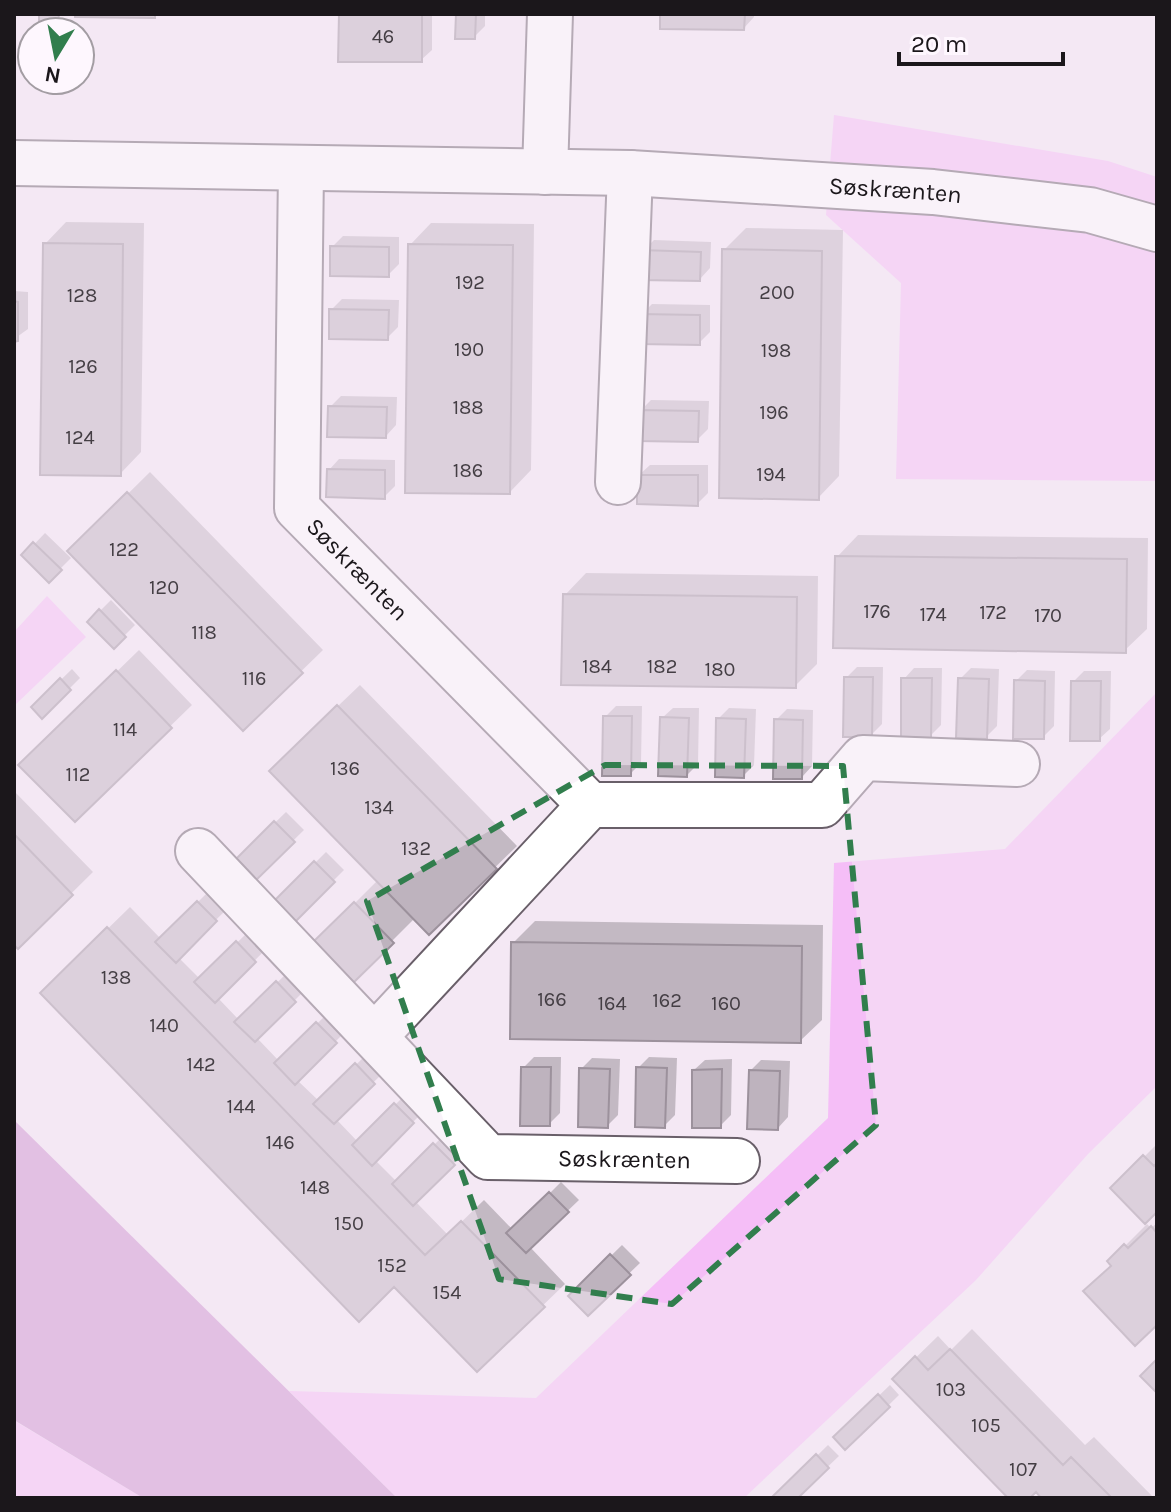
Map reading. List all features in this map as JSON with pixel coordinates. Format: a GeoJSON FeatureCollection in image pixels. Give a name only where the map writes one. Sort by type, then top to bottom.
{"type":"FeatureCollection","features":[{"type":"Feature","properties":{"kind":"street"},"geometry":{"type":"LineString","coordinates":[[545,172],[550,14]]}},
{"type":"Feature","properties":{"kind":"street","name":"Søskrænten"},"geometry":{"type":"LineString","coordinates":[[14,163],[630,173],[933,192],[1090,210],[1157,229]]}},
{"type":"Feature","properties":{"kind":"street","name":"Søskrænten"},"geometry":{"type":"LineString","coordinates":[[301,168],[297,508],[590,805]]}},
{"type":"Feature","properties":{"kind":"street"},"geometry":{"type":"LineString","coordinates":[[618,482],[630,173]]}},
{"type":"Feature","properties":{"kind":"street"},"geometry":{"type":"LineString","coordinates":[[375,1036],[590,805],[822,805],[863,758],[1017,764]]}},
{"type":"Feature","properties":{"kind":"street","name":"Søskrænten"},"geometry":{"type":"LineString","coordinates":[[198,851],[488,1157],[737,1161]]}},
{"type":"Feature","properties":{"kind":"highlighted area"},"geometry":{"type":"Polygon","coordinates":[[[605,765],[843,766],[876,1125],[672,1304],[499,1279],[367,901],[605,765]]]}},
{"type":"Feature","properties":{"kind":"shaded area"},"geometry":{"type":"Polygon","coordinates":[[[834,115],[1108,161],[1157,177],[1157,481],[896,479],[901,283],[826,215],[834,115]]]}},
{"type":"Feature","properties":{"kind":"shaded area"},"geometry":{"type":"Polygon","coordinates":[[[47,596],[86,637],[14,706],[14,632],[47,596]]]}},
{"type":"Feature","properties":{"kind":"shaded area"},"geometry":{"type":"Polygon","coordinates":[[[1157,692],[1157,1086],[1088,1154],[976,1280],[744,1498],[397,1498],[289,1391],[536,1398],[828,1118],[834,863],[1005,849],[1157,692]]]}},
{"type":"Feature","properties":{"kind":"shaded area"},"geometry":{"type":"Polygon","coordinates":[[[14,1120],[397,1498],[143,1498],[14,1420],[14,1120]]]}},
{"type":"Feature","properties":{"kind":"shaded area"},"geometry":{"type":"Polygon","coordinates":[[[15,1421],[143,1498],[14,1498],[15,1421]]]}},
{"type":"Feature","properties":{"kind":"building"},"geometry":{"type":"Polygon","coordinates":[[[155,14],[155,18],[96,17],[75,16],[155,14]]]}},
{"type":"Feature","properties":{"kind":"building"},"geometry":{"type":"Polygon","coordinates":[[[339,14],[422,14],[422,62],[338,62],[339,14]]]}},
{"type":"Feature","properties":{"kind":"building"},"geometry":{"type":"Polygon","coordinates":[[[456,14],[476,14],[475,39],[455,39],[456,14]]]}},
{"type":"Feature","properties":{"kind":"building"},"geometry":{"type":"Polygon","coordinates":[[[660,14],[745,14],[744,30],[660,29],[660,14]]]}},
{"type":"Feature","properties":{"kind":"building"},"geometry":{"type":"Polygon","coordinates":[[[43,243],[123,244],[121,476],[40,475],[43,243]]]}},
{"type":"Feature","properties":{"kind":"building"},"geometry":{"type":"Polygon","coordinates":[[[408,244],[513,245],[510,494],[405,493],[408,244]]]}},
{"type":"Feature","properties":{"kind":"building"},"geometry":{"type":"Polygon","coordinates":[[[330,246],[389,247],[389,277],[330,276],[330,246]]]}},
{"type":"Feature","properties":{"kind":"building"},"geometry":{"type":"Polygon","coordinates":[[[722,249],[822,251],[819,500],[719,498],[722,249]]]}},
{"type":"Feature","properties":{"kind":"building"},"geometry":{"type":"Polygon","coordinates":[[[641,250],[701,252],[700,281],[640,280],[641,250]]]}},
{"type":"Feature","properties":{"kind":"building"},"geometry":{"type":"Polygon","coordinates":[[[14,301],[18,302],[18,341],[14,342],[14,301]]]}},
{"type":"Feature","properties":{"kind":"building"},"geometry":{"type":"Polygon","coordinates":[[[329,309],[389,310],[388,340],[329,339],[329,309]]]}},
{"type":"Feature","properties":{"kind":"building"},"geometry":{"type":"Polygon","coordinates":[[[639,314],[700,315],[700,345],[639,344],[639,314]]]}},
{"type":"Feature","properties":{"kind":"building"},"geometry":{"type":"Polygon","coordinates":[[[328,406],[387,407],[386,438],[327,437],[328,406]]]}},
{"type":"Feature","properties":{"kind":"building"},"geometry":{"type":"Polygon","coordinates":[[[638,410],[699,411],[698,442],[638,441],[638,410]]]}},
{"type":"Feature","properties":{"kind":"building"},"geometry":{"type":"Polygon","coordinates":[[[327,469],[385,470],[385,499],[326,497],[327,469]]]}},
{"type":"Feature","properties":{"kind":"building"},"geometry":{"type":"Polygon","coordinates":[[[637,475],[698,475],[698,506],[637,504],[637,475]]]}},
{"type":"Feature","properties":{"kind":"building"},"geometry":{"type":"Polygon","coordinates":[[[127,492],[303,673],[243,731],[67,551],[127,492]]]}},
{"type":"Feature","properties":{"kind":"building"},"geometry":{"type":"Polygon","coordinates":[[[33,542],[62,570],[49,583],[21,555],[33,542]]]}},
{"type":"Feature","properties":{"kind":"building"},"geometry":{"type":"Polygon","coordinates":[[[835,556],[1127,559],[1126,653],[833,648],[835,556]]]}},
{"type":"Feature","properties":{"kind":"building"},"geometry":{"type":"Polygon","coordinates":[[[563,594],[797,597],[796,688],[561,685],[563,594]]]}},
{"type":"Feature","properties":{"kind":"building"},"geometry":{"type":"Polygon","coordinates":[[[99,609],[126,637],[114,649],[87,622],[99,609]]]}},
{"type":"Feature","properties":{"kind":"building"},"geometry":{"type":"Polygon","coordinates":[[[116,670],[172,728],[75,822],[18,765],[116,670]]]}},
{"type":"Feature","properties":{"kind":"building"},"geometry":{"type":"Polygon","coordinates":[[[844,677],[873,677],[872,737],[843,737],[844,677]]]}},
{"type":"Feature","properties":{"kind":"building"},"geometry":{"type":"Polygon","coordinates":[[[60,678],[71,690],[42,719],[31,707],[60,678]]]}},
{"type":"Feature","properties":{"kind":"building"},"geometry":{"type":"Polygon","coordinates":[[[901,678],[932,678],[931,738],[901,737],[901,678]]]}},
{"type":"Feature","properties":{"kind":"building"},"geometry":{"type":"Polygon","coordinates":[[[958,678],[989,679],[987,739],[956,738],[958,678]]]}},
{"type":"Feature","properties":{"kind":"building"},"geometry":{"type":"Polygon","coordinates":[[[1014,680],[1045,681],[1044,739],[1013,739],[1014,680]]]}},
{"type":"Feature","properties":{"kind":"building"},"geometry":{"type":"Polygon","coordinates":[[[1071,681],[1101,681],[1100,741],[1070,741],[1071,681]]]}},
{"type":"Feature","properties":{"kind":"building"},"geometry":{"type":"Polygon","coordinates":[[[337,705],[497,869],[429,935],[269,771],[337,705]]]}},
{"type":"Feature","properties":{"kind":"building"},"geometry":{"type":"Polygon","coordinates":[[[603,716],[632,716],[631,776],[602,776],[603,716]]]}},
{"type":"Feature","properties":{"kind":"building"},"geometry":{"type":"Polygon","coordinates":[[[660,717],[689,718],[687,777],[658,776],[660,717]]]}},
{"type":"Feature","properties":{"kind":"building"},"geometry":{"type":"Polygon","coordinates":[[[716,718],[746,719],[744,778],[715,777],[716,718]]]}},
{"type":"Feature","properties":{"kind":"building"},"geometry":{"type":"Polygon","coordinates":[[[774,719],[803,720],[802,779],[773,779],[774,719]]]}},
{"type":"Feature","properties":{"kind":"building"},"geometry":{"type":"Polygon","coordinates":[[[274,821],[295,842],[253,883],[232,863],[274,821]]]}},
{"type":"Feature","properties":{"kind":"building"},"geometry":{"type":"Polygon","coordinates":[[[14,834],[73,895],[18,949],[14,945],[14,834]]]}},
{"type":"Feature","properties":{"kind":"building"},"geometry":{"type":"Polygon","coordinates":[[[314,861],[335,882],[293,924],[272,903],[314,861]]]}},
{"type":"Feature","properties":{"kind":"building"},"geometry":{"type":"Polygon","coordinates":[[[197,901],[217,921],[176,963],[155,942],[197,901]]]}},
{"type":"Feature","properties":{"kind":"building"},"geometry":{"type":"Polygon","coordinates":[[[354,902],[394,943],[352,984],[312,943],[354,902]]]}},
{"type":"Feature","properties":{"kind":"building"},"geometry":{"type":"Polygon","coordinates":[[[107,927],[425,1255],[461,1221],[545,1307],[477,1372],[394,1287],[359,1322],[40,993],[107,927]]]}},
{"type":"Feature","properties":{"kind":"building"},"geometry":{"type":"Polygon","coordinates":[[[236,941],[256,962],[215,1003],[194,982],[236,941]]]}},
{"type":"Feature","properties":{"kind":"building"},"geometry":{"type":"Polygon","coordinates":[[[511,942],[802,946],[801,1043],[510,1039],[511,942]]]}},
{"type":"Feature","properties":{"kind":"building"},"geometry":{"type":"Polygon","coordinates":[[[276,981],[296,1002],[255,1042],[234,1022],[276,981]]]}},
{"type":"Feature","properties":{"kind":"building"},"geometry":{"type":"Polygon","coordinates":[[[316,1022],[337,1043],[295,1085],[274,1063],[316,1022]]]}},
{"type":"Feature","properties":{"kind":"building"},"geometry":{"type":"Polygon","coordinates":[[[355,1063],[375,1084],[334,1124],[313,1104],[355,1063]]]}},
{"type":"Feature","properties":{"kind":"building"},"geometry":{"type":"Polygon","coordinates":[[[521,1067],[551,1067],[550,1126],[520,1126],[521,1067]]]}},
{"type":"Feature","properties":{"kind":"building"},"geometry":{"type":"Polygon","coordinates":[[[636,1067],[667,1068],[665,1128],[635,1127],[636,1067]]]}},
{"type":"Feature","properties":{"kind":"building"},"geometry":{"type":"Polygon","coordinates":[[[579,1068],[610,1069],[608,1128],[578,1127],[579,1068]]]}},
{"type":"Feature","properties":{"kind":"building"},"geometry":{"type":"Polygon","coordinates":[[[722,1069],[721,1128],[692,1128],[692,1070],[722,1069]]]}},
{"type":"Feature","properties":{"kind":"building"},"geometry":{"type":"Polygon","coordinates":[[[749,1070],[780,1071],[778,1130],[747,1129],[749,1070]]]}},
{"type":"Feature","properties":{"kind":"building"},"geometry":{"type":"Polygon","coordinates":[[[394,1103],[414,1123],[372,1166],[352,1145],[394,1103]]]}},
{"type":"Feature","properties":{"kind":"building"},"geometry":{"type":"Polygon","coordinates":[[[433,1143],[455,1165],[413,1206],[392,1184],[433,1143]]]}},
{"type":"Feature","properties":{"kind":"building"},"geometry":{"type":"Polygon","coordinates":[[[1143,1155],[1154,1166],[1157,1163],[1157,1212],[1145,1224],[1110,1188],[1143,1155]]]}},
{"type":"Feature","properties":{"kind":"building"},"geometry":{"type":"Polygon","coordinates":[[[549,1192],[569,1212],[526,1253],[506,1233],[549,1192]]]}},
{"type":"Feature","properties":{"kind":"building"},"geometry":{"type":"Polygon","coordinates":[[[1151,1226],[1157,1233],[1157,1325],[1135,1346],[1083,1291],[1111,1266],[1107,1261],[1124,1244],[1128,1248],[1151,1226]]]}},
{"type":"Feature","properties":{"kind":"building"},"geometry":{"type":"Polygon","coordinates":[[[610,1254],[631,1275],[588,1316],[568,1296],[610,1254]]]}},
{"type":"Feature","properties":{"kind":"building"},"geometry":{"type":"Polygon","coordinates":[[[950,1349],[1063,1465],[1071,1457],[1112,1498],[1041,1498],[1036,1492],[1030,1498],[1008,1498],[892,1379],[915,1356],[928,1370],[950,1349]]]}},
{"type":"Feature","properties":{"kind":"building"},"geometry":{"type":"Polygon","coordinates":[[[1157,1359],[1157,1393],[1140,1376],[1157,1359]]]}},
{"type":"Feature","properties":{"kind":"building"},"geometry":{"type":"Polygon","coordinates":[[[878,1394],[890,1407],[845,1450],[833,1437],[878,1394]]]}},
{"type":"Feature","properties":{"kind":"building"},"geometry":{"type":"Polygon","coordinates":[[[816,1454],[829,1468],[798,1498],[771,1498],[816,1454]]]}}]}
